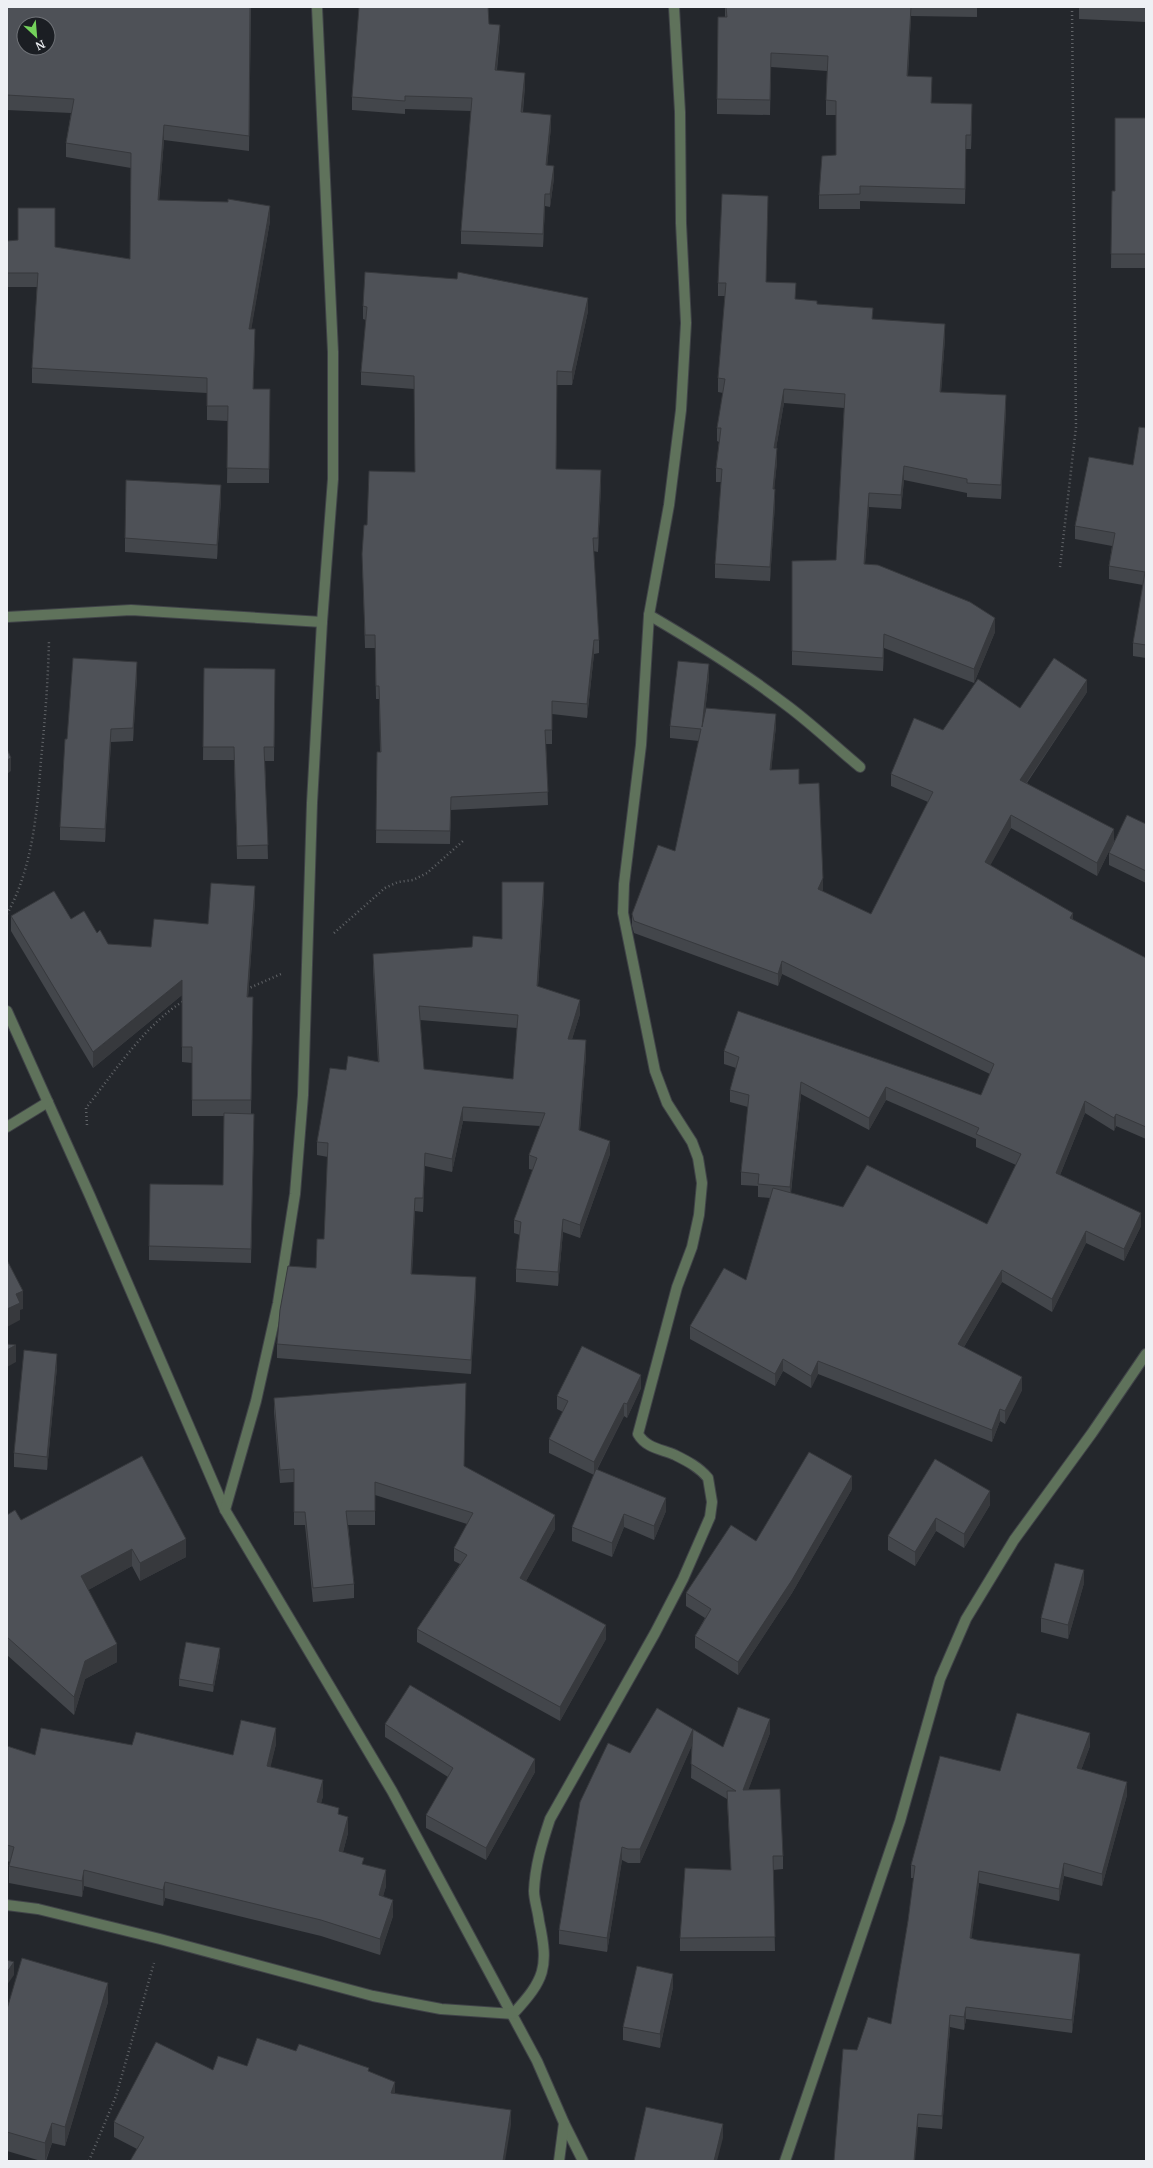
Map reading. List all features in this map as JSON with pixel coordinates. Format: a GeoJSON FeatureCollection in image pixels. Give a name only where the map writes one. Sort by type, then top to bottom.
{"type":"FeatureCollection","features":[{"type":"Feature","properties":{"kind":"street"},"geometry":{"type":"LineString","coordinates":[[225,1510],[256,1401],[278,1303],[296,1194],[303,1095],[306,958],[322,622],[333,479],[333,352],[317,7]]}},
{"type":"Feature","properties":{"kind":"street"},"geometry":{"type":"LineString","coordinates":[[512,2014],[532,1993],[540,1979],[545,1961],[534,1892],[538,1852],[550,1819],[655,1633],[683,1579],[710,1517],[712,1502],[708,1478],[702,1471],[675,1455],[651,1447],[642,1441],[638,1434],[678,1287],[692,1247],[699,1215],[702,1183],[698,1158],[692,1142],[666,1103],[658,1078],[638,982],[628,944],[623,914],[624,884],[641,745],[649,615],[669,505],[681,410],[686,323],[681,223],[680,112],[674,7]]}},
{"type":"Feature","properties":{"kind":"street"},"geometry":{"type":"LineString","coordinates":[[7,617],[131,610],[322,622]]}},
{"type":"Feature","properties":{"kind":"street"},"geometry":{"type":"LineString","coordinates":[[649,615],[692,639],[790,708],[860,767]]}},
{"type":"Feature","properties":{"kind":"street"},"geometry":{"type":"LineString","coordinates":[[7,1010],[90,1196],[225,1510],[392,1790],[537,2061],[564,2123],[583,2161]]}},
{"type":"Feature","properties":{"kind":"street"},"geometry":{"type":"LineString","coordinates":[[7,1127],[48,1102]]}},
{"type":"Feature","properties":{"kind":"street"},"geometry":{"type":"LineString","coordinates":[[785,2161],[900,1822],[940,1679],[966,1620],[1014,1540],[1092,1433],[1146,1354]]}},
{"type":"Feature","properties":{"kind":"street"},"geometry":{"type":"LineString","coordinates":[[7,1905],[38,1909],[160,1939],[373,1996],[441,2009],[512,2014]]}},
{"type":"Feature","properties":{"kind":"street"},"geometry":{"type":"LineString","coordinates":[[559,2161],[564,2123]]}},
{"type":"Feature","properties":{"kind":"path"},"geometry":{"type":"LineString","coordinates":[[1060,567],[1076,427],[1072,7]]}},
{"type":"Feature","properties":{"kind":"path"},"geometry":{"type":"LineString","coordinates":[[7,914],[27,866],[37,809],[45,712],[49,614]]}},
{"type":"Feature","properties":{"kind":"path"},"geometry":{"type":"LineString","coordinates":[[243,990],[263,984],[306,958],[385,888],[398,882],[414,880],[428,873],[463,841]]}},
{"type":"Feature","properties":{"kind":"path"},"geometry":{"type":"LineString","coordinates":[[87,1132],[86,1108],[152,1028],[172,1008],[185,1000]]}},
{"type":"Feature","properties":{"kind":"path"},"geometry":{"type":"LineString","coordinates":[[89,2161],[116,2096],[160,1939]]}},
{"type":"Feature","properties":{"kind":"building"},"geometry":{"type":"Polygon","coordinates":[[[7,7],[250,7],[249,136],[164,125],[158,200],[228,202],[228,199],[270,206],[249,329],[255,329],[253,389],[270,389],[269,469],[227,468],[228,406],[207,406],[207,378],[32,368],[38,273],[7,273],[7,241],[18,240],[18,208],[55,208],[55,247],[130,259],[131,153],[66,143],[74,99],[7,95],[7,7]]]}},
{"type":"Feature","properties":{"kind":"building"},"geometry":{"type":"Polygon","coordinates":[[[359,7],[488,7],[489,24],[500,25],[495,70],[525,73],[521,112],[551,115],[546,165],[554,166],[550,194],[545,194],[543,234],[461,231],[472,98],[405,96],[405,101],[352,97],[359,7]]]}},
{"type":"Feature","properties":{"kind":"building"},"geometry":{"type":"Polygon","coordinates":[[[726,7],[911,7],[907,76],[932,77],[931,103],[972,104],[971,135],[966,135],[965,189],[860,186],[860,194],[819,195],[822,156],[836,155],[836,101],[826,100],[828,56],[771,53],[770,100],[717,99],[718,17],[727,17],[726,7]]]}},
{"type":"Feature","properties":{"kind":"building"},"geometry":{"type":"Polygon","coordinates":[[[1115,118],[1146,118],[1146,254],[1111,254],[1112,191],[1115,191],[1115,118]]]}},
{"type":"Feature","properties":{"kind":"building"},"geometry":{"type":"Polygon","coordinates":[[[722,194],[768,196],[766,282],[796,283],[795,299],[817,301],[817,304],[873,308],[872,319],[945,324],[940,392],[1006,395],[1001,485],[967,483],[967,479],[904,466],[901,495],[869,493],[864,564],[878,565],[970,602],[995,618],[974,669],[884,634],[883,658],[792,651],[792,561],[836,560],[845,394],[784,389],[774,448],[777,448],[773,489],[775,489],[770,567],[715,564],[722,469],[716,468],[721,428],[717,428],[725,379],[718,378],[726,283],[718,283],[722,194]]]}},
{"type":"Feature","properties":{"kind":"building"},"geometry":{"type":"Polygon","coordinates":[[[365,272],[457,279],[458,272],[588,298],[572,372],[557,371],[556,469],[601,470],[598,538],[593,538],[599,640],[594,640],[587,704],[552,701],[552,730],[545,730],[548,792],[451,797],[450,831],[376,830],[377,752],[381,752],[379,686],[376,686],[375,635],[365,635],[362,554],[364,525],[367,525],[369,471],[415,472],[414,376],[361,372],[367,307],[363,306],[365,272]]]}},
{"type":"Feature","properties":{"kind":"building"},"geometry":{"type":"Polygon","coordinates":[[[1139,427],[1146,428],[1146,645],[1133,643],[1145,572],[1109,566],[1115,533],[1075,526],[1089,457],[1133,465],[1139,427]]]}},
{"type":"Feature","properties":{"kind":"building"},"geometry":{"type":"Polygon","coordinates":[[[126,480],[221,485],[217,545],[125,538],[126,480]]]}},
{"type":"Feature","properties":{"kind":"building"},"geometry":{"type":"Polygon","coordinates":[[[73,658],[137,662],[133,728],[111,729],[105,829],[60,827],[65,739],[67,739],[73,658]]]}},
{"type":"Feature","properties":{"kind":"building"},"geometry":{"type":"Polygon","coordinates":[[[1054,658],[1087,680],[1020,780],[1114,829],[1097,863],[1011,815],[985,862],[1073,913],[1070,918],[1146,958],[1146,1127],[1116,1114],[1114,1118],[1085,1101],[1056,1173],[1141,1213],[1124,1249],[1086,1231],[1052,1299],[1002,1270],[958,1344],[1022,1377],[1005,1411],[1000,1409],[992,1430],[818,1361],[811,1376],[783,1359],[775,1374],[690,1326],[724,1268],[746,1280],[773,1188],[843,1207],[867,1165],[987,1224],[1021,1154],[976,1134],[979,1128],[886,1087],[869,1118],[801,1082],[790,1187],[758,1184],[759,1174],[741,1172],[749,1095],[730,1090],[739,1057],[724,1051],[738,1011],[981,1095],[994,1064],[782,961],[778,974],[634,921],[632,914],[658,845],[675,851],[701,729],[670,726],[678,661],[709,664],[702,727],[706,708],[776,714],[770,770],[799,769],[799,784],[819,783],[823,878],[818,889],[871,914],[933,792],[891,774],[914,718],[943,730],[978,679],[1020,708],[1054,658]]]}},
{"type":"Feature","properties":{"kind":"building"},"geometry":{"type":"Polygon","coordinates":[[[204,668],[275,669],[274,747],[264,747],[268,845],[237,846],[234,747],[203,747],[204,668]]]}},
{"type":"Feature","properties":{"kind":"building"},"geometry":{"type":"Polygon","coordinates":[[[7,749],[11,758],[7,760],[7,749]]]}},
{"type":"Feature","properties":{"kind":"building"},"geometry":{"type":"Polygon","coordinates":[[[1127,815],[1146,824],[1146,871],[1109,853],[1127,815]]]}},
{"type":"Feature","properties":{"kind":"building"},"geometry":{"type":"Polygon","coordinates":[[[502,882],[544,882],[537,986],[580,1000],[568,1039],[586,1040],[579,1130],[610,1141],[580,1225],[563,1219],[558,1272],[516,1269],[521,1222],[514,1220],[537,1158],[529,1155],[545,1113],[463,1107],[452,1159],[425,1153],[423,1198],[415,1198],[411,1274],[476,1277],[471,1360],[277,1344],[280,1310],[288,1266],[316,1268],[317,1239],[324,1239],[328,1143],[317,1142],[330,1068],[346,1070],[348,1056],[379,1062],[373,954],[472,947],[473,936],[502,939],[502,882]],[[419,1006],[424,1069],[513,1079],[518,1015],[419,1006]]]}},
{"type":"Feature","properties":{"kind":"building"},"geometry":{"type":"Polygon","coordinates":[[[211,883],[255,886],[247,997],[253,997],[251,1100],[192,1100],[192,1047],[182,1047],[182,980],[93,1052],[11,916],[54,891],[71,919],[84,911],[97,933],[100,930],[108,944],[151,947],[154,919],[208,924],[211,883]]]}},
{"type":"Feature","properties":{"kind":"building"},"geometry":{"type":"Polygon","coordinates":[[[224,1113],[254,1114],[251,1249],[149,1246],[150,1184],[223,1185],[224,1113]]]}},
{"type":"Feature","properties":{"kind":"building"},"geometry":{"type":"Polygon","coordinates":[[[7,1260],[23,1291],[16,1294],[20,1303],[7,1309],[7,1260]]]}},
{"type":"Feature","properties":{"kind":"building"},"geometry":{"type":"Polygon","coordinates":[[[7,1344],[16,1345],[7,1350],[7,1344]]]}},
{"type":"Feature","properties":{"kind":"building"},"geometry":{"type":"Polygon","coordinates":[[[582,1346],[641,1375],[627,1404],[624,1403],[594,1462],[549,1439],[568,1401],[557,1396],[582,1346]]]}},
{"type":"Feature","properties":{"kind":"building"},"geometry":{"type":"Polygon","coordinates":[[[24,1350],[57,1354],[47,1457],[14,1453],[24,1350]]]}},
{"type":"Feature","properties":{"kind":"building"},"geometry":{"type":"Polygon","coordinates":[[[466,1383],[464,1466],[555,1515],[520,1578],[606,1625],[560,1707],[417,1629],[467,1555],[454,1548],[473,1513],[375,1482],[375,1511],[346,1511],[354,1584],[313,1588],[305,1512],[294,1512],[294,1469],[280,1470],[274,1398],[466,1383]]]}},
{"type":"Feature","properties":{"kind":"building"},"geometry":{"type":"Polygon","coordinates":[[[809,1452],[852,1476],[792,1580],[738,1662],[695,1636],[711,1609],[686,1593],[731,1525],[756,1541],[809,1452]]]}},
{"type":"Feature","properties":{"kind":"building"},"geometry":{"type":"Polygon","coordinates":[[[142,1456],[186,1539],[140,1563],[132,1549],[81,1576],[117,1644],[85,1661],[74,1697],[7,1637],[7,1515],[15,1510],[21,1520],[142,1456]]]}},
{"type":"Feature","properties":{"kind":"building"},"geometry":{"type":"Polygon","coordinates":[[[935,1459],[990,1491],[964,1534],[936,1518],[915,1552],[888,1536],[935,1459]]]}},
{"type":"Feature","properties":{"kind":"building"},"geometry":{"type":"Polygon","coordinates":[[[596,1469],[666,1498],[654,1526],[624,1514],[612,1543],[572,1527],[596,1469]]]}},
{"type":"Feature","properties":{"kind":"building"},"geometry":{"type":"Polygon","coordinates":[[[1055,1563],[1084,1570],[1068,1625],[1041,1618],[1055,1563]]]}},
{"type":"Feature","properties":{"kind":"building"},"geometry":{"type":"Polygon","coordinates":[[[186,1642],[220,1648],[213,1685],[179,1679],[186,1642]]]}},
{"type":"Feature","properties":{"kind":"building"},"geometry":{"type":"Polygon","coordinates":[[[410,1685],[535,1759],[486,1848],[426,1815],[453,1768],[385,1724],[410,1685]]]}},
{"type":"Feature","properties":{"kind":"building"},"geometry":{"type":"Polygon","coordinates":[[[738,1707],[770,1719],[743,1790],[780,1789],[783,1856],[773,1856],[775,1937],[680,1938],[685,1868],[731,1870],[727,1791],[736,1791],[691,1764],[693,1729],[723,1747],[738,1707]]]}},
{"type":"Feature","properties":{"kind":"building"},"geometry":{"type":"Polygon","coordinates":[[[657,1708],[693,1729],[640,1849],[628,1849],[622,1847],[607,1938],[559,1930],[580,1802],[608,1743],[630,1753],[657,1708]]]}},
{"type":"Feature","properties":{"kind":"building"},"geometry":{"type":"Polygon","coordinates":[[[1017,1713],[1090,1733],[1077,1768],[1127,1782],[1102,1874],[1064,1863],[1059,1889],[979,1871],[970,1938],[1080,1954],[1072,2020],[966,2007],[964,2017],[950,2015],[942,2116],[918,2114],[914,2161],[834,2161],[843,2049],[857,2050],[868,2017],[891,2024],[908,1921],[915,1866],[911,1865],[940,1756],[1000,1771],[1017,1713]]]}},
{"type":"Feature","properties":{"kind":"building"},"geometry":{"type":"Polygon","coordinates":[[[241,1720],[276,1728],[267,1766],[323,1780],[317,1802],[339,1808],[338,1814],[348,1817],[339,1851],[364,1858],[362,1864],[386,1870],[379,1895],[393,1900],[380,1939],[321,1920],[165,1882],[163,1890],[84,1870],[82,1881],[9,1866],[14,1847],[7,1845],[7,1746],[35,1755],[41,1728],[132,1745],[136,1732],[233,1755],[241,1720]]]}},
{"type":"Feature","properties":{"kind":"building"},"geometry":{"type":"Polygon","coordinates":[[[22,1958],[108,1983],[65,2127],[52,2123],[45,2143],[7,2132],[7,2009],[22,1958]]]}},
{"type":"Feature","properties":{"kind":"building"},"geometry":{"type":"Polygon","coordinates":[[[7,1960],[14,1962],[7,1972],[7,1960]]]}},
{"type":"Feature","properties":{"kind":"building"},"geometry":{"type":"Polygon","coordinates":[[[637,1966],[673,1974],[660,2034],[623,2027],[637,1966]]]}},
{"type":"Feature","properties":{"kind":"building"},"geometry":{"type":"Polygon","coordinates":[[[257,2038],[296,2051],[299,2044],[369,2068],[368,2071],[395,2082],[391,2093],[511,2110],[503,2161],[130,2161],[144,2137],[114,2122],[156,2042],[213,2070],[218,2056],[247,2066],[257,2038]]]}},
{"type":"Feature","properties":{"kind":"building"},"geometry":{"type":"Polygon","coordinates":[[[646,2107],[723,2124],[714,2161],[634,2161],[646,2107]]]}}]}
